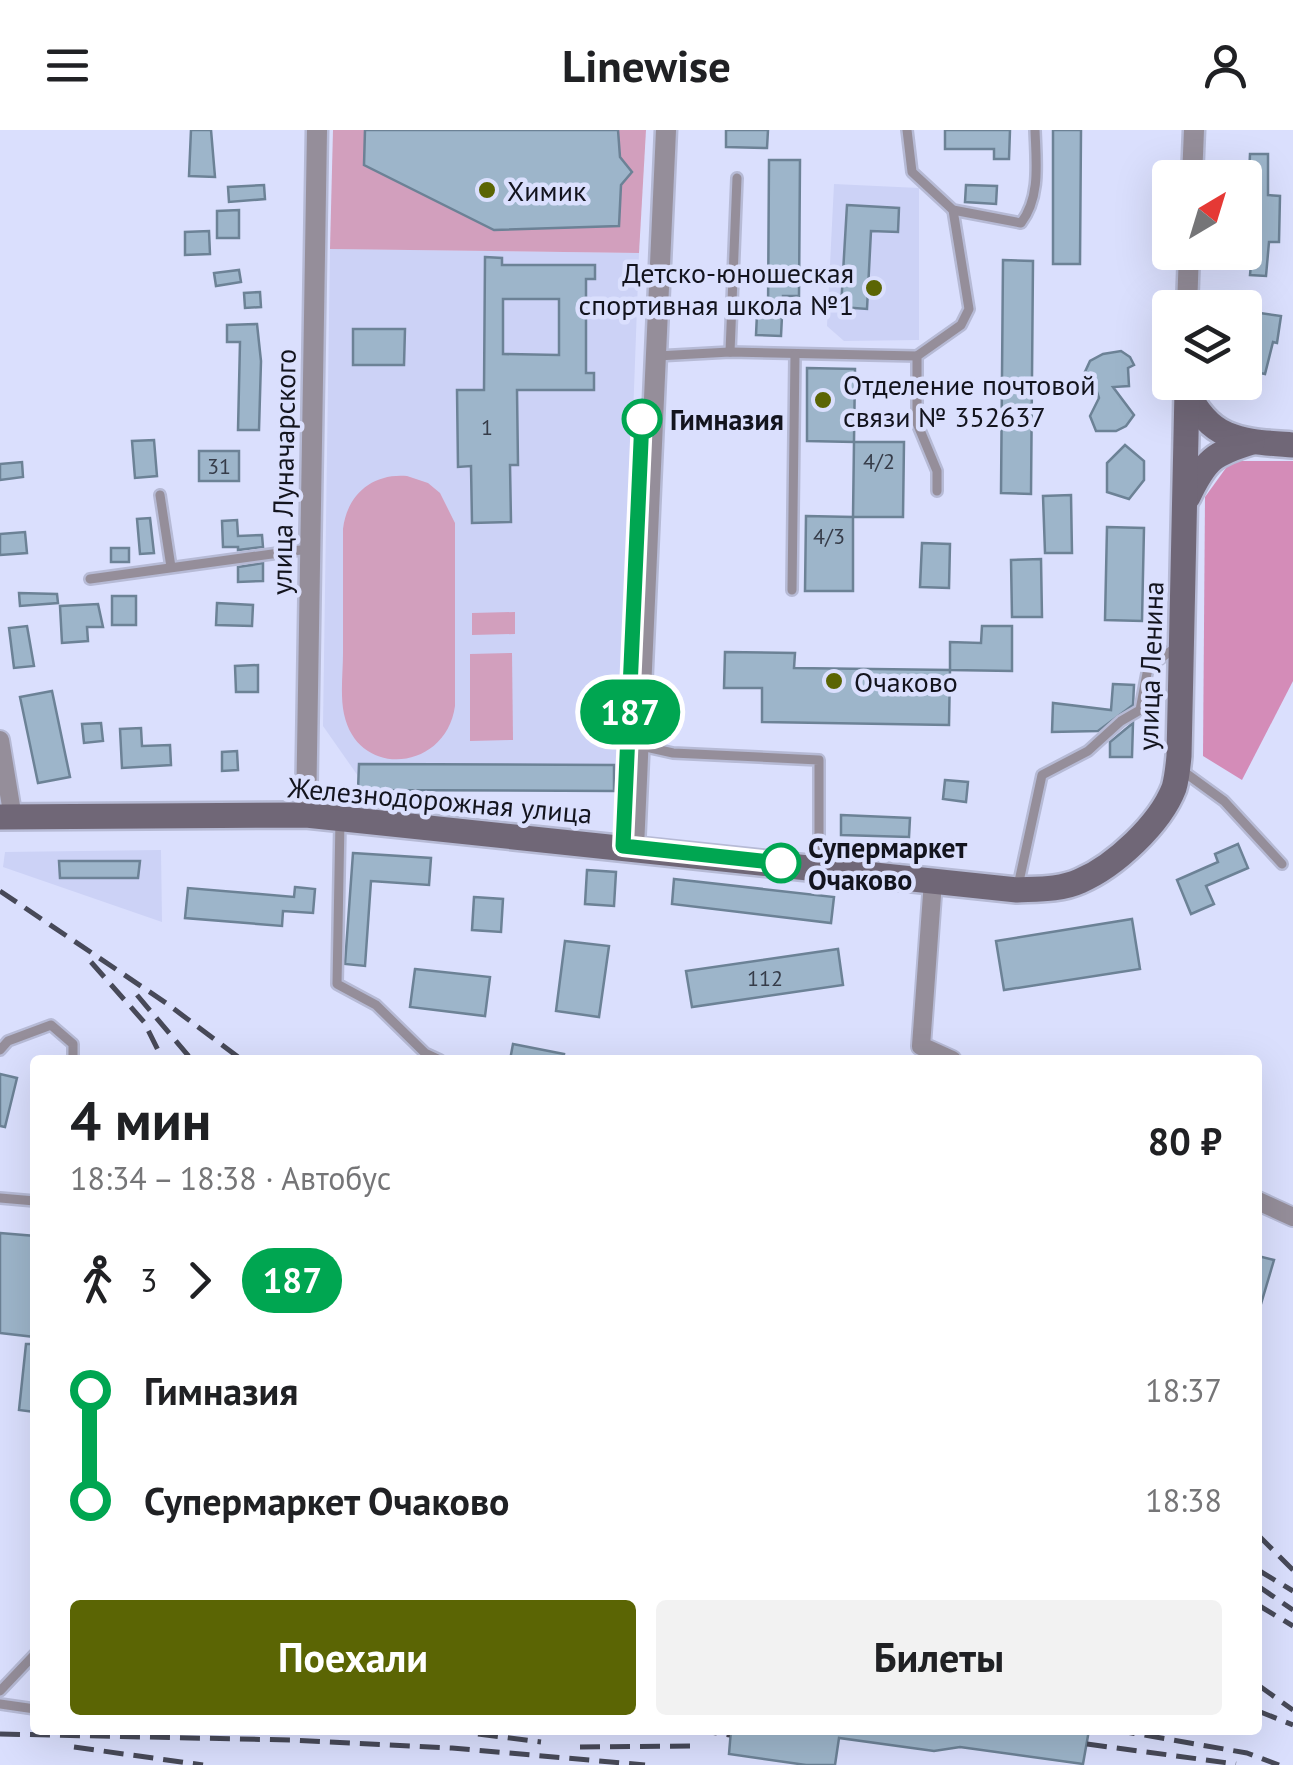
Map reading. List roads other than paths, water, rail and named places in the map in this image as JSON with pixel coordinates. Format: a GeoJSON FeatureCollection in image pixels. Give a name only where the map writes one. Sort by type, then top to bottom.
{"type":"FeatureCollection","features":[{"type":"Feature","properties":{"kind":"main road","name":"улица Ленина"},"geometry":{"type":"LineString","coordinates":[[933,881],[1017,890],[1058,888],[1081,881],[1142,833],[1174,787],[1178,767],[1187,400]]}},
{"type":"Feature","properties":{"kind":"main road"},"geometry":{"type":"LineString","coordinates":[[1192,400],[1198,414],[1221,433],[1254,442],[1293,445]]}},
{"type":"Feature","properties":{"kind":"main road"},"geometry":{"type":"LineString","coordinates":[[1184,506],[1201,470],[1216,453],[1254,442]]}},
{"type":"Feature","properties":{"kind":"main road","name":"Железнодорожная улица"},"geometry":{"type":"LineString","coordinates":[[6,818],[306,814],[933,881]]}},
{"type":"Feature","properties":{"kind":"street","name":"улица Луначарского"},"geometry":{"type":"LineString","coordinates":[[306,814],[318,130]]}},
{"type":"Feature","properties":{"kind":"street"},"geometry":{"type":"LineString","coordinates":[[634,743],[654,130]]}},
{"type":"Feature","properties":{"kind":"street"},"geometry":{"type":"LineString","coordinates":[[629,847],[666,130]]}},
{"type":"Feature","properties":{"kind":"street"},"geometry":{"type":"LineString","coordinates":[[1193,160],[1194,130]]}},
{"type":"Feature","properties":{"kind":"street"},"geometry":{"type":"LineString","coordinates":[[0,740],[6,818]]}},
{"type":"Feature","properties":{"kind":"street"},"geometry":{"type":"LineString","coordinates":[[933,881],[921,1046],[941,1055]]}},
{"type":"Feature","properties":{"kind":"street"},"geometry":{"type":"LineString","coordinates":[[1262,1203],[1293,1217]]}},
{"type":"Feature","properties":{"kind":"lane"},"geometry":{"type":"LineString","coordinates":[[907,130],[912,172],[953,210],[1021,223],[1030,211],[1037,170],[1035,130]]}},
{"type":"Feature","properties":{"kind":"lane"},"geometry":{"type":"LineString","coordinates":[[730,352],[736,178]]}},
{"type":"Feature","properties":{"kind":"lane"},"geometry":{"type":"LineString","coordinates":[[657,356],[730,352],[917,356],[961,325],[969,309],[953,210]]}},
{"type":"Feature","properties":{"kind":"lane"},"geometry":{"type":"LineString","coordinates":[[792,590],[796,355]]}},
{"type":"Feature","properties":{"kind":"lane"},"geometry":{"type":"LineString","coordinates":[[917,356],[917,423],[936,472],[937,490]]}},
{"type":"Feature","properties":{"kind":"lane"},"geometry":{"type":"LineString","coordinates":[[160,495],[171,568]]}},
{"type":"Feature","properties":{"kind":"lane"},"geometry":{"type":"LineString","coordinates":[[90,578],[308,550]]}},
{"type":"Feature","properties":{"kind":"lane"},"geometry":{"type":"LineString","coordinates":[[1017,890],[1042,775],[1088,751],[1121,720],[1140,710],[1148,668],[1182,642]]}},
{"type":"Feature","properties":{"kind":"lane"},"geometry":{"type":"LineString","coordinates":[[634,743],[673,754],[820,760],[819,869]]}},
{"type":"Feature","properties":{"kind":"lane"},"geometry":{"type":"LineString","coordinates":[[1178,767],[1224,801],[1282,864]]}},
{"type":"Feature","properties":{"kind":"lane"},"geometry":{"type":"LineString","coordinates":[[340,818],[336,984],[376,1006],[430,1055]]}},
{"type":"Feature","properties":{"kind":"lane"},"geometry":{"type":"LineString","coordinates":[[0,1050],[8,1041],[51,1024],[72,1044],[73,1055]]}},
{"type":"Feature","properties":{"kind":"lane"},"geometry":{"type":"LineString","coordinates":[[0,1198],[30,1201]]}},
{"type":"Feature","properties":{"kind":"lane"},"geometry":{"type":"LineString","coordinates":[[0,1691],[30,1659]]}},
{"type":"Feature","properties":{"kind":"lane"},"geometry":{"type":"LineString","coordinates":[[0,1704],[30,1708]]}},
{"type":"Feature","properties":{"kind":"railway"},"geometry":{"type":"LineString","coordinates":[[0,891],[166,1003],[235,1055]]}},
{"type":"Feature","properties":{"kind":"railway"},"geometry":{"type":"LineString","coordinates":[[91,962],[144,1022],[160,1055]]}},
{"type":"Feature","properties":{"kind":"railway"},"geometry":{"type":"LineString","coordinates":[[137,995],[188,1055]]}},
{"type":"Feature","properties":{"kind":"railway"},"geometry":{"type":"LineString","coordinates":[[1262,1539],[1293,1570]]}},
{"type":"Feature","properties":{"kind":"railway"},"geometry":{"type":"LineString","coordinates":[[1262,1572],[1293,1591]]}},
{"type":"Feature","properties":{"kind":"railway"},"geometry":{"type":"LineString","coordinates":[[1262,1589],[1293,1610]]}},
{"type":"Feature","properties":{"kind":"railway"},"geometry":{"type":"LineString","coordinates":[[1262,1607],[1293,1626]]}},
{"type":"Feature","properties":{"kind":"railway"},"geometry":{"type":"LineString","coordinates":[[1262,1688],[1293,1710]]}},
{"type":"Feature","properties":{"kind":"railway"},"geometry":{"type":"LineString","coordinates":[[1262,1713],[1293,1725]]}},
{"type":"Feature","properties":{"kind":"railway"},"geometry":{"type":"LineString","coordinates":[[0,1734],[30,1735]]}},
{"type":"Feature","properties":{"kind":"railway"},"geometry":{"type":"LineString","coordinates":[[48,1735],[452,1748],[645,1765]]}},
{"type":"Feature","properties":{"kind":"railway"},"geometry":{"type":"LineString","coordinates":[[486,1735],[541,1742]]}},
{"type":"Feature","properties":{"kind":"railway"},"geometry":{"type":"LineString","coordinates":[[1144,1735],[1247,1753],[1279,1765]]}},
{"type":"Feature","properties":{"kind":"railway"},"geometry":{"type":"LineString","coordinates":[[1087,1744],[1236,1764]]}},
{"type":"Feature","properties":{"kind":"railway"},"geometry":{"type":"LineString","coordinates":[[580,1747],[695,1746]]}},
{"type":"Feature","properties":{"kind":"railway"},"geometry":{"type":"LineString","coordinates":[[74,1747],[203,1765]]}},
{"type":"Feature","properties":{"kind":"place","name":"Химик"},"geometry":{"type":"Point","coordinates":[487,190]}},
{"type":"Feature","properties":{"kind":"place","name":"Детско-юношеская спортивная школа №1"},"geometry":{"type":"Point","coordinates":[874,288]}},
{"type":"Feature","properties":{"kind":"place","name":"Отделение почтовой связи № 352637"},"geometry":{"type":"Point","coordinates":[823,400]}},
{"type":"Feature","properties":{"kind":"place","name":"Гимназия"},"geometry":{"type":"Point","coordinates":[642,419]}},
{"type":"Feature","properties":{"kind":"place","name":"Очаково"},"geometry":{"type":"Point","coordinates":[834,681]}},
{"type":"Feature","properties":{"kind":"place","name":"Супермаркет Очаково"},"geometry":{"type":"Point","coordinates":[781,863]}}]}
